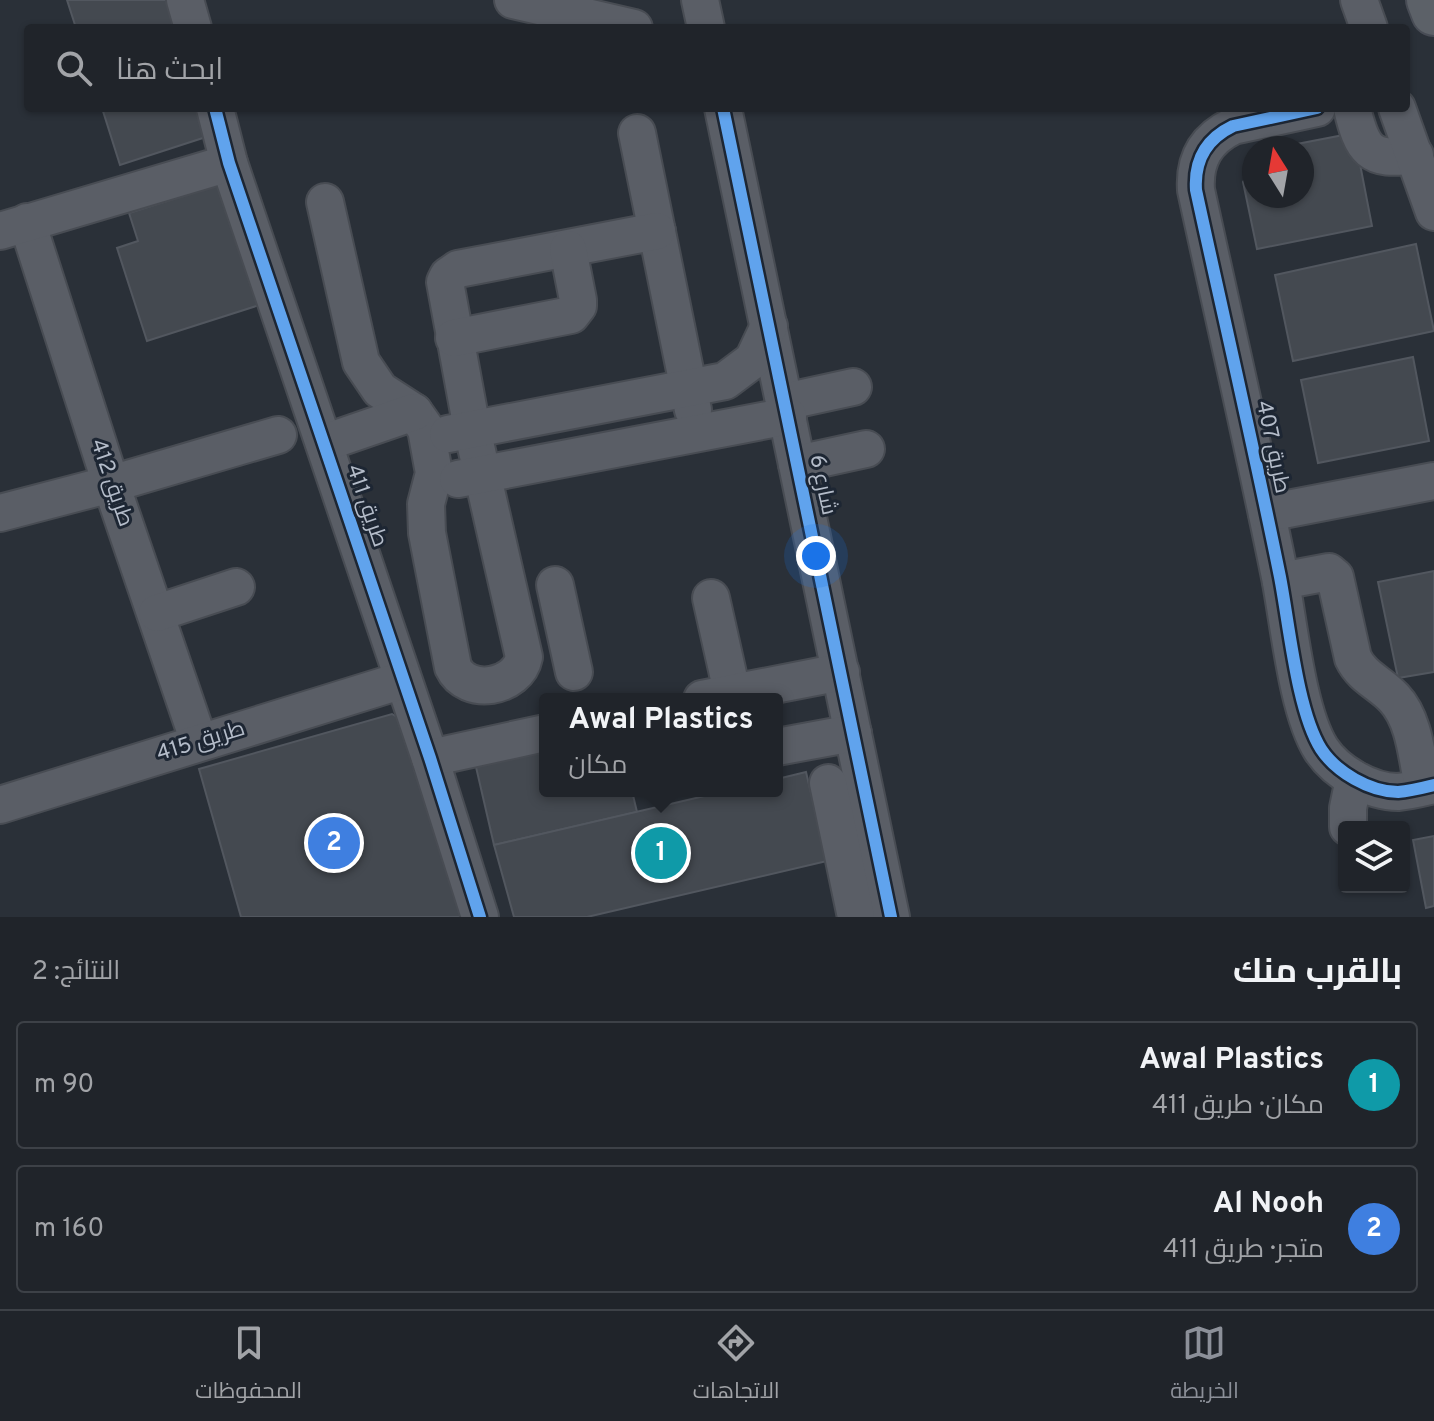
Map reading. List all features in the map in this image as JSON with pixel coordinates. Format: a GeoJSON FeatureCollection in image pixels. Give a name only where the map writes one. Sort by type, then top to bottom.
{"type":"FeatureCollection","features":[{"type":"Feature","properties":{"kind":"main road"},"geometry":{"type":"LineString","coordinates":[[1429,0],[1434,13]]}},
{"type":"Feature","properties":{"kind":"street"},"geometry":{"type":"LineString","coordinates":[[185,0],[192,24]]}},
{"type":"Feature","properties":{"kind":"street"},"geometry":{"type":"LineString","coordinates":[[513,0],[617,24]]}},
{"type":"Feature","properties":{"kind":"street"},"geometry":{"type":"LineString","coordinates":[[700,0],[705,24]]}},
{"type":"Feature","properties":{"kind":"street"},"geometry":{"type":"LineString","coordinates":[[1359,0],[1368,24]]}},
{"type":"Feature","properties":{"kind":"street","name":"طريق 411"},"geometry":{"type":"LineString","coordinates":[[216,112],[229,163],[430,758],[480,917]]}},
{"type":"Feature","properties":{"kind":"street","name":"شارع 6"},"geometry":{"type":"LineString","coordinates":[[724,112],[891,917]]}},
{"type":"Feature","properties":{"kind":"street","name":"طريق 407"},"geometry":{"type":"LineString","coordinates":[[1298,112],[1233,126],[1221,132],[1203,150],[1195,177],[1196,190],[1267,513],[1306,714],[1321,750],[1354,779],[1396,792],[1429,786]]}},
{"type":"Feature","properties":{"kind":"street"},"geometry":{"type":"LineString","coordinates":[[1353,112],[1360,138],[1366,148],[1377,156],[1389,159],[1415,155]]}},
{"type":"Feature","properties":{"kind":"street"},"geometry":{"type":"LineString","coordinates":[[1399,112],[1434,212]]}},
{"type":"Feature","properties":{"kind":"street"},"geometry":{"type":"LineString","coordinates":[[637,133],[698,432]]}},
{"type":"Feature","properties":{"kind":"street","name":"طريق 412"},"geometry":{"type":"LineString","coordinates":[[199,742],[111,484],[9,221],[229,163]]}},
{"type":"Feature","properties":{"kind":"street"},"geometry":{"type":"LineString","coordinates":[[325,202],[361,362],[380,390],[421,425],[434,473],[426,504],[427,533],[451,660],[461,680],[475,687],[512,678],[522,666],[524,657],[472,429],[444,290],[445,282],[452,272],[657,231]]}},
{"type":"Feature","properties":{"kind":"street"},"geometry":{"type":"LineString","coordinates":[[454,338],[571,315],[578,306],[578,300],[568,249]]}},
{"type":"Feature","properties":{"kind":"street"},"geometry":{"type":"LineString","coordinates":[[324,443],[421,425],[472,429],[725,381],[753,360],[769,326]]}},
{"type":"Feature","properties":{"kind":"street"},"geometry":{"type":"LineString","coordinates":[[433,483],[698,432],[786,409],[853,387]]}},
{"type":"Feature","properties":{"kind":"street"},"geometry":{"type":"LineString","coordinates":[[0,513],[278,435]]}},
{"type":"Feature","properties":{"kind":"street"},"geometry":{"type":"LineString","coordinates":[[797,464],[866,449]]}},
{"type":"Feature","properties":{"kind":"street"},"geometry":{"type":"LineString","coordinates":[[1267,513],[1434,481]]}},
{"type":"Feature","properties":{"kind":"street"},"geometry":{"type":"LineString","coordinates":[[1281,581],[1329,572],[1335,577],[1350,648],[1358,669],[1395,699],[1405,714],[1429,786]]}},
{"type":"Feature","properties":{"kind":"street"},"geometry":{"type":"LineString","coordinates":[[555,585],[574,672]]}},
{"type":"Feature","properties":{"kind":"street"},"geometry":{"type":"LineString","coordinates":[[157,613],[236,587]]}},
{"type":"Feature","properties":{"kind":"street"},"geometry":{"type":"LineString","coordinates":[[711,598],[717,693]]}},
{"type":"Feature","properties":{"kind":"street"},"geometry":{"type":"LineString","coordinates":[[520,640],[565,630]]}},
{"type":"Feature","properties":{"kind":"street"},"geometry":{"type":"LineString","coordinates":[[1300,683],[1358,669]]}},
{"type":"Feature","properties":{"kind":"street"},"geometry":{"type":"LineString","coordinates":[[732,693],[841,672]]}},
{"type":"Feature","properties":{"kind":"street","name":"طريق 415"},"geometry":{"type":"LineString","coordinates":[[0,805],[403,680]]}},
{"type":"Feature","properties":{"kind":"street"},"geometry":{"type":"LineString","coordinates":[[783,746],[853,733]]}},
{"type":"Feature","properties":{"kind":"street"},"geometry":{"type":"LineString","coordinates":[[430,758],[539,734]]}},
{"type":"Feature","properties":{"kind":"street"},"geometry":{"type":"LineString","coordinates":[[1348,821],[1354,779]]}},
{"type":"Feature","properties":{"kind":"street"},"geometry":{"type":"LineString","coordinates":[[828,783],[856,917]]}},
{"type":"Feature","properties":{"kind":"building"},"geometry":{"type":"Polygon","coordinates":[[[67,0],[168,0],[176,24],[75,24],[67,0]]]}},
{"type":"Feature","properties":{"kind":"building"},"geometry":{"type":"Polygon","coordinates":[[[103,112],[205,112],[212,135],[120,165],[103,112]]]}},
{"type":"Feature","properties":{"kind":"building"},"geometry":{"type":"Polygon","coordinates":[[[1354,133],[1372,226],[1257,249],[1248,208],[1314,208],[1314,141],[1354,133]]]}},
{"type":"Feature","properties":{"kind":"building"},"geometry":{"type":"Polygon","coordinates":[[[230,181],[269,302],[147,341],[117,248],[138,241],[129,213],[230,181]]]}},
{"type":"Feature","properties":{"kind":"building"},"geometry":{"type":"Polygon","coordinates":[[[1416,244],[1434,331],[1293,361],[1275,275],[1416,244]]]}},
{"type":"Feature","properties":{"kind":"building"},"geometry":{"type":"Polygon","coordinates":[[[1413,357],[1429,441],[1318,463],[1301,380],[1413,357]]]}},
{"type":"Feature","properties":{"kind":"building"},"geometry":{"type":"Polygon","coordinates":[[[1434,571],[1434,672],[1398,678],[1378,582],[1434,571]]]}},
{"type":"Feature","properties":{"kind":"building"},"geometry":{"type":"Polygon","coordinates":[[[392,714],[415,728],[469,917],[241,917],[199,769],[392,714]]]}},
{"type":"Feature","properties":{"kind":"building"},"geometry":{"type":"Polygon","coordinates":[[[539,752],[539,797],[633,797],[637,812],[494,845],[476,767],[539,752]]]}},
{"type":"Feature","properties":{"kind":"building"},"geometry":{"type":"Polygon","coordinates":[[[806,772],[827,861],[587,917],[514,917],[494,845],[700,797],[783,797],[783,778],[806,772]]]}},
{"type":"Feature","properties":{"kind":"building"},"geometry":{"type":"Polygon","coordinates":[[[1434,836],[1434,906],[1426,908],[1413,840],[1434,836]]]}},
{"type":"Feature","properties":{"kind":"cycle path"},"geometry":{"type":"LineString","coordinates":[[216,112],[229,163],[430,758],[480,917]]}},
{"type":"Feature","properties":{"kind":"cycle path"},"geometry":{"type":"LineString","coordinates":[[724,112],[891,917]]}},
{"type":"Feature","properties":{"kind":"cycle path"},"geometry":{"type":"LineString","coordinates":[[1298,112],[1233,126],[1216,137],[1200,160],[1196,190],[1280,577],[1300,690],[1313,733],[1321,749],[1335,765],[1376,789],[1398,792],[1434,785]]}},
{"type":"Feature","properties":{"kind":"place","name":"Al Nooh"},"geometry":{"type":"Point","coordinates":[334,843]}},
{"type":"Feature","properties":{"kind":"place","name":"Awal Plastics"},"geometry":{"type":"Point","coordinates":[661,853]}}]}
